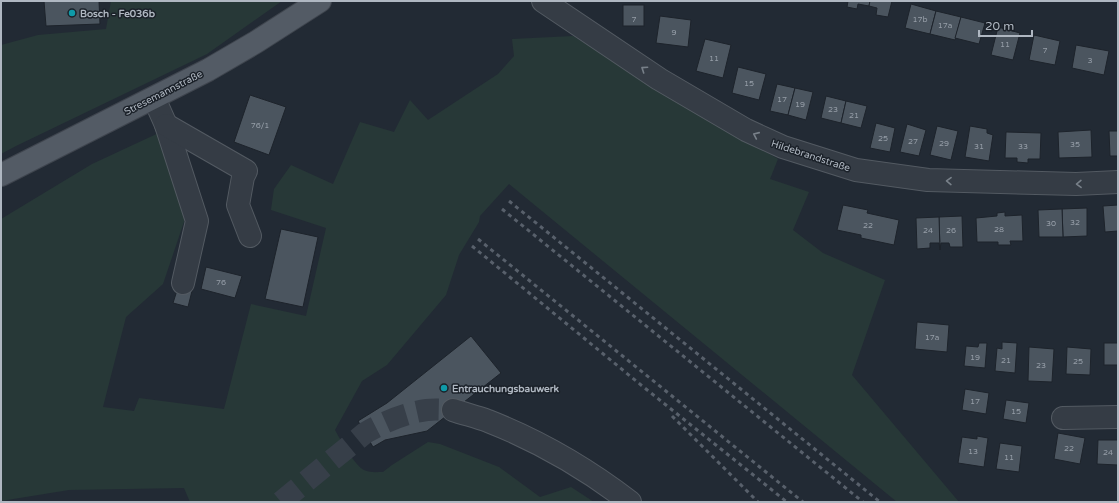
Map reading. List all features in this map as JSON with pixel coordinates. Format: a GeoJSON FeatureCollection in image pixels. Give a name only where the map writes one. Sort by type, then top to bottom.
{"type":"FeatureCollection","features":[{"type":"Feature","properties":{"kind":"main road","name":"Stresemannstraße"},"geometry":{"type":"LineString","coordinates":[[1,175],[208,70],[256,42],[320,1]]}},
{"type":"Feature","properties":{"kind":"street","name":"Hildebrandstraße"},"geometry":{"type":"LineString","coordinates":[[543,1],[659,78],[746,130],[783,147],[856,170],[928,180],[1076,184],[1118,182]]}},
{"type":"Feature","properties":{"kind":"street"},"geometry":{"type":"LineString","coordinates":[[154,98],[166,125],[197,221],[183,283]]}},
{"type":"Feature","properties":{"kind":"street"},"geometry":{"type":"LineString","coordinates":[[166,125],[246,171],[243,177],[238,205],[250,236]]}},
{"type":"Feature","properties":{"kind":"street"},"geometry":{"type":"LineString","coordinates":[[453,410],[487,421],[536,442],[609,486],[630,502]]}},
{"type":"Feature","properties":{"kind":"street"},"geometry":{"type":"LineString","coordinates":[[1063,418],[1118,417]]}},
{"type":"Feature","properties":{"kind":"shaded area"},"geometry":{"type":"Polygon","coordinates":[[[111,1],[282,1],[207,54],[1,154],[1,45],[38,35],[106,29],[111,1]]]}},
{"type":"Feature","properties":{"kind":"shaded area"},"geometry":{"type":"Polygon","coordinates":[[[573,36],[778,159],[770,179],[809,192],[793,230],[823,253],[885,280],[852,375],[959,502],[897,502],[509,184],[480,216],[479,222],[459,255],[446,295],[387,365],[362,381],[335,430],[352,458],[360,468],[366,471],[383,472],[428,442],[440,444],[499,467],[540,497],[571,487],[594,502],[190,502],[184,488],[69,490],[1,501],[1,219],[92,164],[163,131],[187,213],[163,284],[126,317],[103,407],[134,411],[139,398],[224,409],[251,304],[306,316],[326,228],[271,210],[274,189],[291,165],[333,184],[360,122],[394,132],[410,100],[428,120],[498,74],[514,56],[512,39],[573,36]]]}},
{"type":"Feature","properties":{"kind":"building","name":"Bosch - Fe036b"},"geometry":{"type":"Polygon","coordinates":[[[44,1],[99,1],[100,24],[46,26],[44,1]]]}},
{"type":"Feature","properties":{"kind":"building"},"geometry":{"type":"Polygon","coordinates":[[[848,1],[870,1],[869,6],[858,4],[857,9],[847,7],[848,1]]]}},
{"type":"Feature","properties":{"kind":"building"},"geometry":{"type":"Polygon","coordinates":[[[870,1],[892,1],[888,17],[876,15],[877,8],[869,6],[870,1]]]}},
{"type":"Feature","properties":{"kind":"building"},"geometry":{"type":"Polygon","coordinates":[[[911,4],[936,11],[930,34],[905,28],[911,4]]]}},
{"type":"Feature","properties":{"kind":"building"},"geometry":{"type":"Polygon","coordinates":[[[623,5],[644,5],[644,26],[623,26],[623,5]]]}},
{"type":"Feature","properties":{"kind":"building"},"geometry":{"type":"Polygon","coordinates":[[[936,11],[961,17],[955,40],[930,34],[936,11]]]}},
{"type":"Feature","properties":{"kind":"building"},"geometry":{"type":"Polygon","coordinates":[[[660,16],[691,20],[688,47],[656,43],[660,16]]]}},
{"type":"Feature","properties":{"kind":"building"},"geometry":{"type":"Polygon","coordinates":[[[961,17],[985,23],[979,44],[955,38],[961,17]]]}},
{"type":"Feature","properties":{"kind":"building"},"geometry":{"type":"Polygon","coordinates":[[[998,27],[1020,33],[1013,60],[991,55],[998,27]]]}},
{"type":"Feature","properties":{"kind":"building"},"geometry":{"type":"Polygon","coordinates":[[[1034,35],[1060,41],[1055,65],[1029,60],[1034,35]]]}},
{"type":"Feature","properties":{"kind":"building"},"geometry":{"type":"Polygon","coordinates":[[[705,39],[731,45],[723,78],[696,71],[705,39]]]}},
{"type":"Feature","properties":{"kind":"building"},"geometry":{"type":"Polygon","coordinates":[[[1076,45],[1109,51],[1104,75],[1072,68],[1076,45]]]}},
{"type":"Feature","properties":{"kind":"building"},"geometry":{"type":"Polygon","coordinates":[[[738,67],[766,74],[759,100],[732,93],[738,67]]]}},
{"type":"Feature","properties":{"kind":"building"},"geometry":{"type":"Polygon","coordinates":[[[777,84],[795,88],[788,115],[770,111],[777,84]]]}},
{"type":"Feature","properties":{"kind":"building"},"geometry":{"type":"Polygon","coordinates":[[[795,88],[813,92],[806,120],[788,115],[795,88]]]}},
{"type":"Feature","properties":{"kind":"building"},"geometry":{"type":"Polygon","coordinates":[[[250,95],[286,107],[269,155],[234,142],[250,95]]]}},
{"type":"Feature","properties":{"kind":"building"},"geometry":{"type":"Polygon","coordinates":[[[826,96],[846,101],[841,123],[821,118],[826,96]]]}},
{"type":"Feature","properties":{"kind":"building"},"geometry":{"type":"Polygon","coordinates":[[[846,101],[867,106],[861,128],[841,123],[846,101]]]}},
{"type":"Feature","properties":{"kind":"building"},"geometry":{"type":"Polygon","coordinates":[[[876,123],[895,128],[890,152],[870,148],[876,123]]]}},
{"type":"Feature","properties":{"kind":"building"},"geometry":{"type":"Polygon","coordinates":[[[907,124],[926,130],[919,156],[900,152],[907,124]]]}},
{"type":"Feature","properties":{"kind":"building"},"geometry":{"type":"Polygon","coordinates":[[[937,126],[958,131],[951,160],[930,155],[937,126]]]}},
{"type":"Feature","properties":{"kind":"building"},"geometry":{"type":"Polygon","coordinates":[[[970,126],[987,129],[987,133],[993,135],[989,161],[965,157],[970,126]]]}},
{"type":"Feature","properties":{"kind":"building"},"geometry":{"type":"Polygon","coordinates":[[[1091,130],[1092,157],[1059,158],[1058,132],[1091,130]]]}},
{"type":"Feature","properties":{"kind":"building"},"geometry":{"type":"Polygon","coordinates":[[[1109,131],[1118,131],[1118,156],[1110,156],[1109,131]]]}},
{"type":"Feature","properties":{"kind":"building"},"geometry":{"type":"Polygon","coordinates":[[[1006,132],[1041,133],[1040,159],[1028,159],[1028,163],[1017,162],[1017,158],[1005,158],[1006,132]]]}},
{"type":"Feature","properties":{"kind":"building"},"geometry":{"type":"Polygon","coordinates":[[[843,205],[868,210],[867,213],[899,220],[894,245],[861,238],[861,235],[837,230],[843,205]]]}},
{"type":"Feature","properties":{"kind":"building"},"geometry":{"type":"Polygon","coordinates":[[[1118,205],[1118,231],[1105,232],[1103,206],[1118,205]]]}},
{"type":"Feature","properties":{"kind":"building"},"geometry":{"type":"Polygon","coordinates":[[[1087,208],[1087,236],[1063,237],[1062,209],[1087,208]]]}},
{"type":"Feature","properties":{"kind":"building"},"geometry":{"type":"Polygon","coordinates":[[[1062,209],[1063,237],[1039,237],[1038,210],[1062,209]]]}},
{"type":"Feature","properties":{"kind":"building"},"geometry":{"type":"Polygon","coordinates":[[[1005,212],[1005,216],[1022,215],[1023,241],[1010,241],[1011,245],[998,245],[998,242],[977,242],[976,218],[997,216],[997,213],[1005,212]]]}},
{"type":"Feature","properties":{"kind":"building"},"geometry":{"type":"Polygon","coordinates":[[[962,216],[963,247],[950,247],[949,243],[941,243],[940,250],[939,217],[962,216]]]}},
{"type":"Feature","properties":{"kind":"building"},"geometry":{"type":"Polygon","coordinates":[[[939,217],[940,250],[939,243],[930,243],[930,248],[917,249],[916,218],[939,217]]]}},
{"type":"Feature","properties":{"kind":"building"},"geometry":{"type":"Polygon","coordinates":[[[281,229],[318,237],[303,307],[265,299],[281,229]]]}},
{"type":"Feature","properties":{"kind":"building"},"geometry":{"type":"Polygon","coordinates":[[[206,267],[242,276],[235,298],[201,289],[206,267]]]}},
{"type":"Feature","properties":{"kind":"building"},"geometry":{"type":"Polygon","coordinates":[[[179,284],[193,287],[188,307],[173,303],[179,284]]]}},
{"type":"Feature","properties":{"kind":"building"},"geometry":{"type":"Polygon","coordinates":[[[917,322],[949,325],[947,352],[915,349],[917,322]]]}},
{"type":"Feature","properties":{"kind":"building","name":"Entrauchungsbauwerk"},"geometry":{"type":"Polygon","coordinates":[[[471,336],[501,373],[427,431],[385,440],[373,447],[358,421],[387,403],[471,336]]]}},
{"type":"Feature","properties":{"kind":"building"},"geometry":{"type":"Polygon","coordinates":[[[1002,342],[1017,343],[1015,373],[995,371],[997,348],[1002,349],[1002,342]]]}},
{"type":"Feature","properties":{"kind":"building"},"geometry":{"type":"Polygon","coordinates":[[[979,343],[987,343],[985,368],[964,366],[966,346],[978,347],[979,343]]]}},
{"type":"Feature","properties":{"kind":"building"},"geometry":{"type":"Polygon","coordinates":[[[1104,343],[1118,343],[1118,365],[1104,365],[1104,343]]]}},
{"type":"Feature","properties":{"kind":"building"},"geometry":{"type":"Polygon","coordinates":[[[1029,347],[1054,349],[1052,382],[1028,381],[1029,347]]]}},
{"type":"Feature","properties":{"kind":"building"},"geometry":{"type":"Polygon","coordinates":[[[1067,347],[1091,349],[1090,375],[1066,374],[1067,347]]]}},
{"type":"Feature","properties":{"kind":"building"},"geometry":{"type":"Polygon","coordinates":[[[965,389],[989,393],[986,414],[962,410],[965,389]]]}},
{"type":"Feature","properties":{"kind":"building"},"geometry":{"type":"Polygon","coordinates":[[[1006,400],[1029,403],[1026,423],[1003,419],[1006,400]]]}},
{"type":"Feature","properties":{"kind":"building"},"geometry":{"type":"Polygon","coordinates":[[[1058,433],[1085,438],[1080,464],[1054,459],[1058,433]]]}},
{"type":"Feature","properties":{"kind":"building"},"geometry":{"type":"Polygon","coordinates":[[[977,436],[988,438],[984,467],[958,463],[962,437],[977,439],[977,436]]]}},
{"type":"Feature","properties":{"kind":"building"},"geometry":{"type":"Polygon","coordinates":[[[1098,440],[1118,440],[1118,465],[1097,464],[1098,440]]]}},
{"type":"Feature","properties":{"kind":"building"},"geometry":{"type":"Polygon","coordinates":[[[1000,443],[1022,446],[1019,472],[996,469],[1000,443]]]}},
{"type":"Feature","properties":{"kind":"tunnel"},"geometry":{"type":"LineString","coordinates":[[281,502],[365,433],[372,429],[395,418],[419,411],[453,410]]}},
{"type":"Feature","properties":{"kind":"railway"},"geometry":{"type":"LineString","coordinates":[[509,201],[880,502]]}},
{"type":"Feature","properties":{"kind":"railway"},"geometry":{"type":"LineString","coordinates":[[502,209],[863,502]]}},
{"type":"Feature","properties":{"kind":"railway"},"geometry":{"type":"LineString","coordinates":[[478,239],[803,502]]}},
{"type":"Feature","properties":{"kind":"railway"},"geometry":{"type":"LineString","coordinates":[[472,246],[641,385],[787,502]]}},
{"type":"Feature","properties":{"kind":"railway"},"geometry":{"type":"LineString","coordinates":[[672,416],[758,502]]}},
{"type":"Feature","properties":{"kind":"place","name":"Bosch - Fe036b"},"geometry":{"type":"Point","coordinates":[72,13]}},
{"type":"Feature","properties":{"kind":"place","name":"Entrauchungsbauwerk"},"geometry":{"type":"Point","coordinates":[444,388]}}]}
